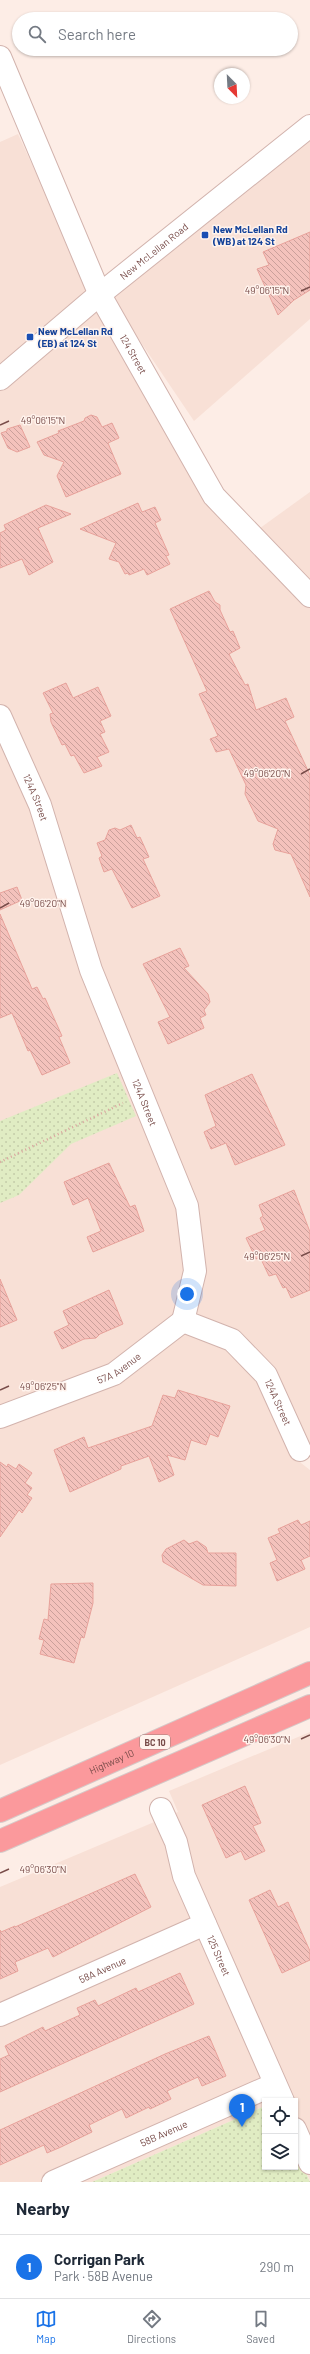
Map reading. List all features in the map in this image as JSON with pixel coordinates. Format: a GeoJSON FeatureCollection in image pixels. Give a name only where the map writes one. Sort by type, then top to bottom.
{"type":"FeatureCollection","features":[{"type":"Feature","properties":{"kind":"highway","name":"Highway 10"},"geometry":{"type":"LineString","coordinates":[[0,1811],[310,1673]]}},
{"type":"Feature","properties":{"kind":"highway"},"geometry":{"type":"LineString","coordinates":[[0,1841],[310,1706]]}},
{"type":"Feature","properties":{"kind":"street","name":"124 Street"},"geometry":{"type":"LineString","coordinates":[[0,57],[100,295],[214,496],[310,596]]}},
{"type":"Feature","properties":{"kind":"street","name":"New McLellan Road"},"geometry":{"type":"LineString","coordinates":[[0,380],[100,295],[310,126]]}},
{"type":"Feature","properties":{"kind":"street","name":"124A Street"},"geometry":{"type":"LineString","coordinates":[[0,716],[40,805],[91,970],[187,1206],[195,1271],[183,1321],[232,1340],[266,1375],[300,1450]]}},
{"type":"Feature","properties":{"kind":"street","name":"57A Avenue"},"geometry":{"type":"LineString","coordinates":[[0,1417],[114,1374],[183,1321]]}},
{"type":"Feature","properties":{"kind":"street","name":"125 Street"},"geometry":{"type":"LineString","coordinates":[[161,1809],[176,1842],[184,1876],[279,2093]]}},
{"type":"Feature","properties":{"kind":"street","name":"58A Avenue"},"geometry":{"type":"LineString","coordinates":[[0,2015],[205,1924]]}},
{"type":"Feature","properties":{"kind":"street","name":"58B Avenue"},"geometry":{"type":"LineString","coordinates":[[53,2182],[279,2093]]}},
{"type":"Feature","properties":{"kind":"street"},"geometry":{"type":"LineString","coordinates":[[297,2134],[310,2163]]}},
{"type":"Feature","properties":{"kind":"path"},"geometry":{"type":"LineString","coordinates":[[0,1162],[141,1094]]}},
{"type":"Feature","properties":{"kind":"shaded area"},"geometry":{"type":"Polygon","coordinates":[[[18,134],[89,289],[0,365],[0,142],[18,134]]]}},
{"type":"Feature","properties":{"kind":"shaded area"},"geometry":{"type":"Polygon","coordinates":[[[310,136],[310,319],[194,421],[111,298],[310,136]]]}},
{"type":"Feature","properties":{"kind":"shaded area"},"geometry":{"type":"Polygon","coordinates":[[[98,303],[210,499],[310,604],[310,1455],[273,1375],[190,1317],[200,1273],[97,966],[46,806],[0,703],[0,386],[98,303]]]}},
{"type":"Feature","properties":{"kind":"shaded area"},"geometry":{"type":"Polygon","coordinates":[[[310,492],[310,588],[256,531],[310,492]]]}},
{"type":"Feature","properties":{"kind":"shaded area"},"geometry":{"type":"Polygon","coordinates":[[[0,735],[33,811],[180,1207],[188,1271],[177,1318],[229,1343],[262,1377],[301,1463],[310,1470],[310,1627],[0,1765],[0,735]]]}},
{"type":"Feature","properties":{"kind":"shaded area"},"geometry":{"type":"Polygon","coordinates":[[[310,1732],[310,2181],[298,2154],[298,2098],[262,2098],[262,2107],[92,2182],[0,2182],[0,1887],[178,1812],[169,1791],[310,1732]]]}},
{"type":"Feature","properties":{"kind":"green space"},"geometry":{"type":"Polygon","coordinates":[[[117,1073],[136,1116],[71,1144],[19,1195],[0,1203],[0,1121],[117,1073]]]}},
{"type":"Feature","properties":{"kind":"green space"},"geometry":{"type":"Polygon","coordinates":[[[262,2107],[262,2170],[298,2170],[298,2154],[310,2182],[92,2182],[262,2107]]]}},
{"type":"Feature","properties":{"kind":"building"},"geometry":{"type":"Polygon","coordinates":[[[310,232],[310,290],[294,300],[278,315],[257,269],[269,265],[263,252],[310,232]]]}},
{"type":"Feature","properties":{"kind":"building"},"geometry":{"type":"Polygon","coordinates":[[[91,415],[97,417],[102,427],[112,423],[119,438],[108,443],[121,474],[66,497],[57,476],[64,462],[44,455],[37,442],[59,433],[58,431],[84,421],[85,418],[91,415]]]}},
{"type":"Feature","properties":{"kind":"building"},"geometry":{"type":"Polygon","coordinates":[[[20,425],[30,447],[17,452],[8,448],[1,433],[7,431],[7,429],[20,425]]]}},
{"type":"Feature","properties":{"kind":"building"},"geometry":{"type":"Polygon","coordinates":[[[138,503],[142,512],[155,507],[161,520],[155,523],[169,555],[166,556],[170,564],[147,575],[144,569],[129,575],[128,573],[125,574],[119,562],[109,559],[116,543],[80,529],[138,503]]]}},
{"type":"Feature","properties":{"kind":"building"},"geometry":{"type":"Polygon","coordinates":[[[46,505],[71,514],[38,528],[53,562],[29,575],[22,559],[0,568],[0,533],[6,530],[4,525],[46,505]]]}},
{"type":"Feature","properties":{"kind":"building"},"geometry":{"type":"Polygon","coordinates":[[[209,591],[215,602],[220,605],[220,610],[230,632],[233,631],[240,648],[229,654],[245,685],[248,684],[256,710],[286,698],[294,717],[285,721],[310,775],[310,897],[291,854],[275,850],[273,844],[278,829],[258,821],[245,794],[246,785],[229,749],[216,752],[210,739],[218,736],[199,694],[207,691],[170,609],[209,591]]]}},
{"type":"Feature","properties":{"kind":"building"},"geometry":{"type":"Polygon","coordinates":[[[66,683],[73,698],[98,687],[111,716],[100,721],[105,732],[100,734],[109,752],[97,757],[102,766],[84,773],[74,755],[71,756],[65,744],[62,745],[51,722],[50,714],[53,713],[43,693],[66,683]]]}},
{"type":"Feature","properties":{"kind":"building"},"geometry":{"type":"Polygon","coordinates":[[[131,825],[137,838],[140,837],[149,857],[143,859],[160,896],[132,908],[112,869],[104,872],[99,858],[102,856],[97,843],[105,840],[109,830],[115,828],[120,830],[131,825]]]}},
{"type":"Feature","properties":{"kind":"building"},"geometry":{"type":"Polygon","coordinates":[[[17,887],[22,900],[0,910],[0,893],[17,887]]]}},
{"type":"Feature","properties":{"kind":"building"},"geometry":{"type":"Polygon","coordinates":[[[0,914],[32,989],[37,987],[43,999],[45,998],[62,1036],[59,1037],[70,1063],[42,1075],[30,1050],[28,1051],[12,1013],[0,1018],[0,914]]]}},
{"type":"Feature","properties":{"kind":"building"},"geometry":{"type":"Polygon","coordinates":[[[180,948],[189,966],[184,968],[208,994],[210,1002],[204,1010],[206,1015],[200,1018],[204,1028],[168,1044],[158,1022],[170,1017],[143,964],[180,948]]]}},
{"type":"Feature","properties":{"kind":"building"},"geometry":{"type":"Polygon","coordinates":[[[252,1074],[285,1145],[235,1165],[226,1143],[211,1149],[204,1132],[216,1126],[205,1095],[252,1074]]]}},
{"type":"Feature","properties":{"kind":"building"},"geometry":{"type":"Polygon","coordinates":[[[109,1163],[130,1207],[135,1205],[144,1231],[93,1252],[87,1237],[101,1231],[88,1198],[73,1205],[64,1182],[109,1163]]]}},
{"type":"Feature","properties":{"kind":"building"},"geometry":{"type":"Polygon","coordinates":[[[294,1190],[310,1232],[310,1290],[291,1298],[286,1287],[283,1288],[276,1274],[269,1276],[260,1257],[256,1259],[246,1238],[265,1230],[260,1218],[263,1216],[259,1205],[294,1190]]]}},
{"type":"Feature","properties":{"kind":"building"},"geometry":{"type":"Polygon","coordinates":[[[0,1279],[17,1320],[0,1327],[0,1279]]]}},
{"type":"Feature","properties":{"kind":"building"},"geometry":{"type":"Polygon","coordinates":[[[109,1290],[123,1324],[100,1334],[96,1338],[84,1339],[62,1349],[54,1332],[69,1325],[63,1311],[109,1290]]]}},
{"type":"Feature","properties":{"kind":"building"},"geometry":{"type":"Polygon","coordinates":[[[178,1390],[230,1406],[218,1437],[210,1434],[206,1445],[191,1440],[185,1460],[167,1455],[174,1475],[159,1482],[149,1456],[121,1466],[121,1469],[70,1492],[54,1450],[84,1437],[88,1448],[152,1426],[163,1395],[175,1398],[178,1390]]]}},
{"type":"Feature","properties":{"kind":"building"},"geometry":{"type":"Polygon","coordinates":[[[0,1462],[7,1467],[8,1464],[16,1469],[19,1464],[32,1473],[25,1483],[32,1488],[27,1495],[32,1498],[22,1513],[19,1510],[0,1537],[0,1462]]]}},
{"type":"Feature","properties":{"kind":"building"},"geometry":{"type":"Polygon","coordinates":[[[298,1520],[301,1525],[310,1521],[310,1556],[301,1560],[305,1569],[277,1581],[270,1563],[277,1560],[268,1538],[280,1533],[278,1529],[298,1520]]]}},
{"type":"Feature","properties":{"kind":"building"},"geometry":{"type":"Polygon","coordinates":[[[184,1540],[189,1544],[197,1541],[206,1547],[208,1553],[236,1553],[236,1586],[203,1585],[163,1562],[162,1555],[166,1549],[184,1540]]]}},
{"type":"Feature","properties":{"kind":"building"},"geometry":{"type":"Polygon","coordinates":[[[93,1583],[93,1603],[84,1638],[81,1637],[74,1663],[40,1654],[44,1640],[39,1639],[44,1619],[48,1620],[51,1584],[93,1583]]]}},
{"type":"Feature","properties":{"kind":"building"},"geometry":{"type":"Polygon","coordinates":[[[245,1786],[261,1823],[253,1826],[265,1851],[245,1860],[241,1851],[226,1858],[202,1805],[245,1786]]]}},
{"type":"Feature","properties":{"kind":"building"},"geometry":{"type":"Polygon","coordinates":[[[135,1874],[151,1907],[53,1957],[48,1948],[15,1962],[18,1971],[0,1979],[0,1930],[1,1932],[15,1927],[135,1874]]]}},
{"type":"Feature","properties":{"kind":"building"},"geometry":{"type":"Polygon","coordinates":[[[270,1890],[278,1907],[288,1902],[310,1951],[310,1960],[282,1973],[249,1900],[270,1890]]]}},
{"type":"Feature","properties":{"kind":"building"},"geometry":{"type":"Polygon","coordinates":[[[180,1973],[194,2004],[0,2092],[0,2059],[9,2055],[5,2046],[43,2027],[45,2031],[80,2015],[77,2008],[95,2000],[98,2006],[136,1988],[138,1992],[180,1973]]]}},
{"type":"Feature","properties":{"kind":"building"},"geometry":{"type":"Polygon","coordinates":[[[209,2036],[226,2076],[202,2086],[198,2077],[167,2091],[171,2099],[150,2109],[149,2107],[126,2118],[122,2109],[89,2125],[92,2132],[61,2147],[47,2153],[44,2145],[0,2165],[0,2130],[165,2054],[209,2036]]]}},
{"type":"Feature","properties":{"kind":"place","name":"New McLellan Rd (WB) at 124 St"},"geometry":{"type":"Point","coordinates":[205,235]}},
{"type":"Feature","properties":{"kind":"place","name":"New McLellan Rd (EB) at 124 St"},"geometry":{"type":"Point","coordinates":[30,337]}},
{"type":"Feature","properties":{"kind":"place","name":"Corrigan Park"},"geometry":{"type":"Point","coordinates":[242,2127]}}]}
